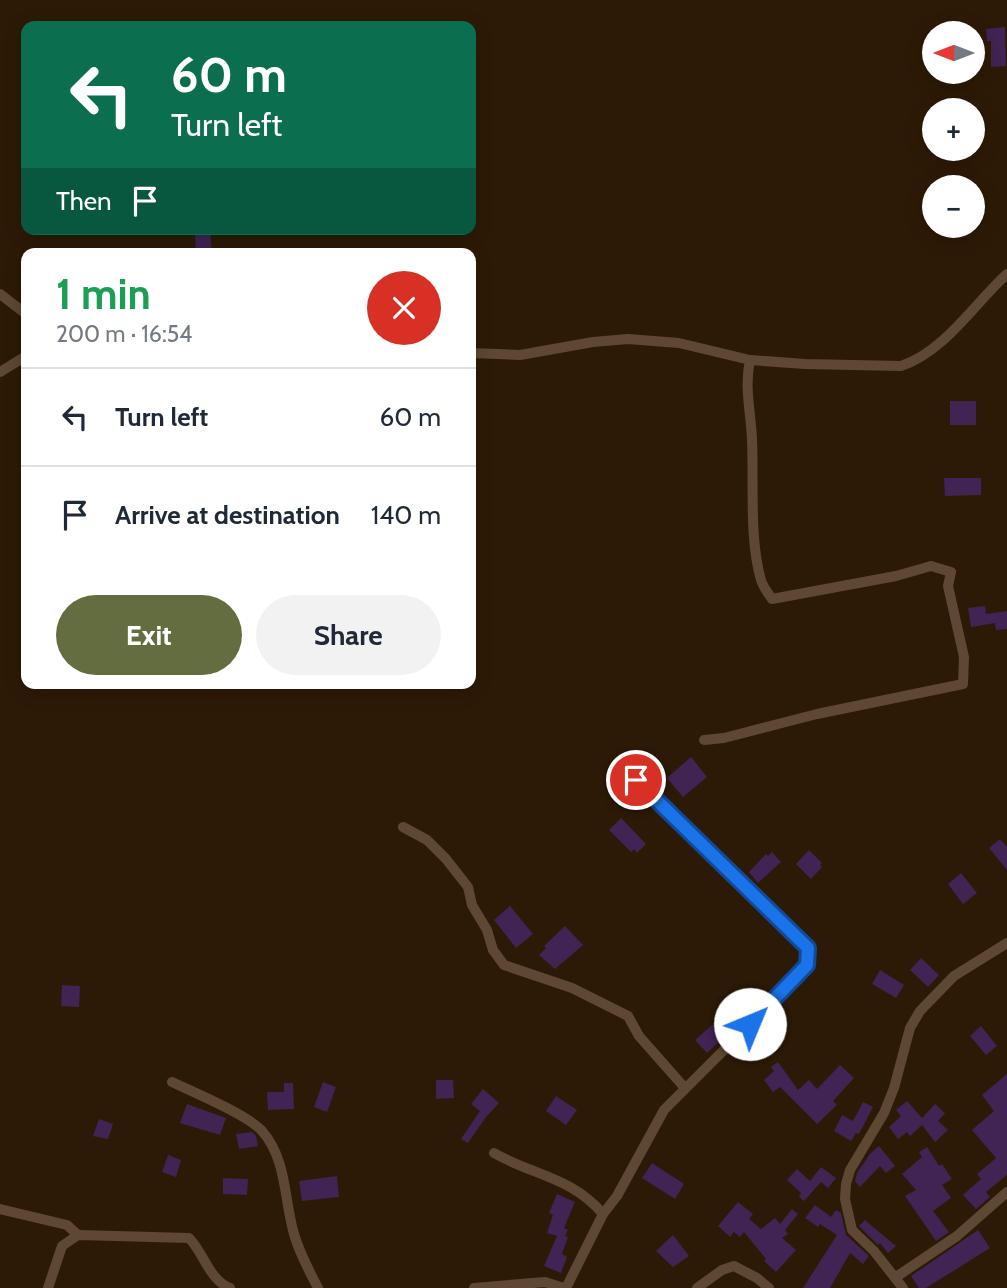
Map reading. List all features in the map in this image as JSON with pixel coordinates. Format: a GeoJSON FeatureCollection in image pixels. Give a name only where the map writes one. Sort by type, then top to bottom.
{"type":"FeatureCollection","features":[{"type":"Feature","properties":{"kind":"street"},"geometry":{"type":"LineString","coordinates":[[476,353],[520,355],[593,342],[628,340],[680,344],[750,360],[901,366],[916,361],[948,336],[1007,274]]}},
{"type":"Feature","properties":{"kind":"street"},"geometry":{"type":"LineString","coordinates":[[0,295],[21,310]]}},
{"type":"Feature","properties":{"kind":"street"},"geometry":{"type":"LineString","coordinates":[[0,372],[21,359]]}},
{"type":"Feature","properties":{"kind":"street"},"geometry":{"type":"LineString","coordinates":[[704,740],[724,738],[817,714],[963,684],[964,657],[948,586],[950,572],[931,566],[895,576],[772,599],[762,582],[756,544],[752,428],[746,376],[750,360]]}},
{"type":"Feature","properties":{"kind":"street"},"geometry":{"type":"LineString","coordinates":[[474,1288],[545,1282],[565,1288],[603,1214],[617,1196],[664,1110],[807,965],[808,948],[636,780]]}},
{"type":"Feature","properties":{"kind":"street"},"geometry":{"type":"LineString","coordinates":[[403,827],[427,840],[468,887],[472,905],[487,930],[493,950],[504,965],[572,988],[628,1016],[639,1036],[684,1087]]}},
{"type":"Feature","properties":{"kind":"street"},"geometry":{"type":"LineString","coordinates":[[903,1288],[874,1251],[852,1230],[845,1199],[850,1170],[884,1113],[894,1088],[910,1028],[920,1011],[954,976],[1007,943]]}},
{"type":"Feature","properties":{"kind":"street"},"geometry":{"type":"LineString","coordinates":[[172,1082],[215,1102],[262,1130],[275,1154],[286,1189],[293,1233],[318,1288]]}},
{"type":"Feature","properties":{"kind":"street"},"geometry":{"type":"LineString","coordinates":[[494,1153],[572,1187],[603,1214]]}},
{"type":"Feature","properties":{"kind":"street"},"geometry":{"type":"LineString","coordinates":[[896,1278],[957,1236],[1007,1192]]}},
{"type":"Feature","properties":{"kind":"street"},"geometry":{"type":"LineString","coordinates":[[0,1209],[67,1225],[78,1236]]}},
{"type":"Feature","properties":{"kind":"street"},"geometry":{"type":"LineString","coordinates":[[48,1288],[62,1246],[78,1236],[189,1238],[199,1248],[210,1271],[222,1285],[230,1288]]}},
{"type":"Feature","properties":{"kind":"street"},"geometry":{"type":"LineString","coordinates":[[697,1288],[722,1270],[734,1266],[769,1288]]}},
{"type":"Feature","properties":{"kind":"building"},"geometry":{"type":"Polygon","coordinates":[[[1005,27],[1006,66],[991,67],[991,41],[987,41],[986,29],[1005,27]]]}},
{"type":"Feature","properties":{"kind":"building"},"geometry":{"type":"Polygon","coordinates":[[[195,235],[210,235],[212,248],[196,248],[195,235]]]}},
{"type":"Feature","properties":{"kind":"building"},"geometry":{"type":"Polygon","coordinates":[[[950,401],[976,401],[976,425],[950,425],[950,401]]]}},
{"type":"Feature","properties":{"kind":"building"},"geometry":{"type":"Polygon","coordinates":[[[944,478],[981,478],[981,495],[945,496],[944,478]]]}},
{"type":"Feature","properties":{"kind":"building"},"geometry":{"type":"Polygon","coordinates":[[[985,606],[986,614],[1007,611],[1007,629],[996,630],[995,623],[971,627],[968,608],[985,606]]]}},
{"type":"Feature","properties":{"kind":"building"},"geometry":{"type":"Polygon","coordinates":[[[691,757],[707,777],[683,797],[667,778],[691,757]]]}},
{"type":"Feature","properties":{"kind":"building"},"geometry":{"type":"Polygon","coordinates":[[[621,818],[646,844],[637,853],[634,849],[631,852],[609,830],[621,818]]]}},
{"type":"Feature","properties":{"kind":"building"},"geometry":{"type":"Polygon","coordinates":[[[1000,839],[1007,847],[1007,870],[989,848],[1000,839]]]}},
{"type":"Feature","properties":{"kind":"building"},"geometry":{"type":"Polygon","coordinates":[[[809,850],[822,863],[822,867],[811,879],[796,864],[809,850]]]}},
{"type":"Feature","properties":{"kind":"building"},"geometry":{"type":"Polygon","coordinates":[[[772,852],[781,862],[758,883],[749,872],[766,854],[768,856],[772,852]]]}},
{"type":"Feature","properties":{"kind":"building"},"geometry":{"type":"Polygon","coordinates":[[[961,873],[977,893],[963,904],[948,884],[961,873]]]}},
{"type":"Feature","properties":{"kind":"building"},"geometry":{"type":"Polygon","coordinates":[[[510,906],[533,934],[516,948],[494,920],[510,906]]]}},
{"type":"Feature","properties":{"kind":"building"},"geometry":{"type":"Polygon","coordinates":[[[565,926],[583,945],[555,969],[539,955],[546,948],[544,946],[565,926]]]}},
{"type":"Feature","properties":{"kind":"building"},"geometry":{"type":"Polygon","coordinates":[[[921,958],[939,975],[928,987],[910,970],[921,958]]]}},
{"type":"Feature","properties":{"kind":"building"},"geometry":{"type":"Polygon","coordinates":[[[880,970],[904,985],[896,998],[872,984],[880,970]]]}},
{"type":"Feature","properties":{"kind":"building"},"geometry":{"type":"Polygon","coordinates":[[[62,985],[80,986],[79,1007],[61,1006],[62,985]]]}},
{"type":"Feature","properties":{"kind":"building"},"geometry":{"type":"Polygon","coordinates":[[[737,998],[747,1010],[733,1022],[723,1009],[737,998]]]}},
{"type":"Feature","properties":{"kind":"building"},"geometry":{"type":"Polygon","coordinates":[[[712,1025],[724,1037],[707,1053],[695,1040],[712,1025]]]}},
{"type":"Feature","properties":{"kind":"building"},"geometry":{"type":"Polygon","coordinates":[[[981,1026],[997,1046],[986,1055],[970,1036],[981,1026]]]}},
{"type":"Feature","properties":{"kind":"building"},"geometry":{"type":"Polygon","coordinates":[[[778,1062],[798,1090],[809,1080],[817,1089],[840,1065],[854,1078],[833,1101],[837,1105],[817,1124],[780,1087],[773,1092],[764,1080],[774,1071],[771,1067],[778,1062]]]}},
{"type":"Feature","properties":{"kind":"building"},"geometry":{"type":"Polygon","coordinates":[[[1007,1074],[1007,1175],[986,1192],[990,1197],[976,1209],[963,1195],[981,1179],[977,1174],[996,1158],[972,1130],[994,1111],[982,1095],[1007,1074]]]}},
{"type":"Feature","properties":{"kind":"building"},"geometry":{"type":"Polygon","coordinates":[[[436,1080],[453,1080],[454,1098],[436,1099],[436,1080]]]}},
{"type":"Feature","properties":{"kind":"building"},"geometry":{"type":"Polygon","coordinates":[[[323,1082],[336,1087],[327,1112],[314,1107],[323,1082]]]}},
{"type":"Feature","properties":{"kind":"building"},"geometry":{"type":"Polygon","coordinates":[[[284,1083],[293,1083],[294,1109],[268,1110],[267,1092],[284,1092],[284,1083]]]}},
{"type":"Feature","properties":{"kind":"building"},"geometry":{"type":"Polygon","coordinates":[[[483,1089],[499,1103],[468,1143],[461,1139],[480,1111],[471,1104],[483,1089]]]}},
{"type":"Feature","properties":{"kind":"building"},"geometry":{"type":"Polygon","coordinates":[[[556,1096],[577,1110],[566,1125],[546,1111],[556,1096]]]}},
{"type":"Feature","properties":{"kind":"building"},"geometry":{"type":"Polygon","coordinates":[[[907,1101],[922,1118],[935,1104],[945,1113],[938,1121],[948,1130],[935,1142],[922,1125],[910,1136],[907,1132],[898,1139],[889,1127],[901,1116],[896,1110],[907,1101]]]}},
{"type":"Feature","properties":{"kind":"building"},"geometry":{"type":"Polygon","coordinates":[[[863,1102],[873,1107],[859,1134],[856,1133],[851,1141],[834,1131],[842,1115],[853,1121],[863,1102]]]}},
{"type":"Feature","properties":{"kind":"building"},"geometry":{"type":"Polygon","coordinates":[[[187,1104],[226,1118],[220,1135],[180,1123],[187,1104]]]}},
{"type":"Feature","properties":{"kind":"building"},"geometry":{"type":"Polygon","coordinates":[[[99,1119],[113,1124],[108,1139],[93,1136],[99,1119]]]}},
{"type":"Feature","properties":{"kind":"building"},"geometry":{"type":"Polygon","coordinates":[[[252,1132],[256,1136],[258,1146],[239,1149],[236,1134],[252,1132]]]}},
{"type":"Feature","properties":{"kind":"building"},"geometry":{"type":"Polygon","coordinates":[[[879,1146],[895,1166],[886,1173],[880,1166],[860,1187],[855,1181],[857,1173],[879,1146]]]}},
{"type":"Feature","properties":{"kind":"building"},"geometry":{"type":"Polygon","coordinates":[[[927,1147],[939,1166],[942,1164],[952,1179],[942,1185],[951,1198],[933,1211],[949,1232],[936,1241],[905,1196],[916,1190],[902,1174],[922,1157],[919,1152],[927,1147]]]}},
{"type":"Feature","properties":{"kind":"building"},"geometry":{"type":"Polygon","coordinates":[[[168,1155],[181,1160],[176,1177],[162,1172],[168,1155]]]}},
{"type":"Feature","properties":{"kind":"building"},"geometry":{"type":"Polygon","coordinates":[[[652,1163],[684,1184],[675,1199],[642,1178],[652,1163]]]}},
{"type":"Feature","properties":{"kind":"building"},"geometry":{"type":"Polygon","coordinates":[[[821,1167],[836,1178],[828,1188],[821,1182],[804,1201],[799,1197],[801,1193],[787,1180],[797,1169],[810,1181],[821,1167]]]}},
{"type":"Feature","properties":{"kind":"building"},"geometry":{"type":"Polygon","coordinates":[[[337,1176],[339,1197],[302,1201],[299,1181],[337,1176]]]}},
{"type":"Feature","properties":{"kind":"building"},"geometry":{"type":"Polygon","coordinates":[[[223,1178],[248,1179],[247,1195],[223,1194],[223,1178]]]}},
{"type":"Feature","properties":{"kind":"building"},"geometry":{"type":"Polygon","coordinates":[[[557,1194],[575,1202],[564,1228],[568,1230],[565,1236],[568,1237],[562,1254],[567,1257],[561,1273],[544,1266],[557,1236],[547,1233],[553,1215],[549,1213],[557,1194]]]}},
{"type":"Feature","properties":{"kind":"building"},"geometry":{"type":"Polygon","coordinates":[[[738,1202],[753,1214],[749,1219],[761,1229],[775,1218],[780,1224],[792,1209],[798,1214],[785,1230],[788,1234],[782,1238],[796,1250],[776,1272],[764,1261],[766,1259],[744,1232],[740,1237],[734,1232],[730,1237],[718,1226],[738,1202]]]}},
{"type":"Feature","properties":{"kind":"building"},"geometry":{"type":"Polygon","coordinates":[[[815,1205],[831,1217],[836,1210],[841,1213],[846,1235],[869,1256],[863,1264],[850,1253],[830,1288],[803,1288],[837,1235],[805,1218],[815,1205]]]}},
{"type":"Feature","properties":{"kind":"building"},"geometry":{"type":"Polygon","coordinates":[[[865,1220],[896,1246],[888,1253],[880,1243],[878,1245],[859,1226],[865,1220]]]}},
{"type":"Feature","properties":{"kind":"building"},"geometry":{"type":"Polygon","coordinates":[[[978,1230],[990,1248],[926,1288],[919,1288],[911,1276],[978,1230]]]}},
{"type":"Feature","properties":{"kind":"building"},"geometry":{"type":"Polygon","coordinates":[[[673,1235],[689,1256],[673,1267],[656,1251],[673,1235]]]}},
{"type":"Feature","properties":{"kind":"route"},"geometry":{"type":"LineString","coordinates":[[636,780],[808,948],[807,965],[803,971],[750,1024]]}}]}
